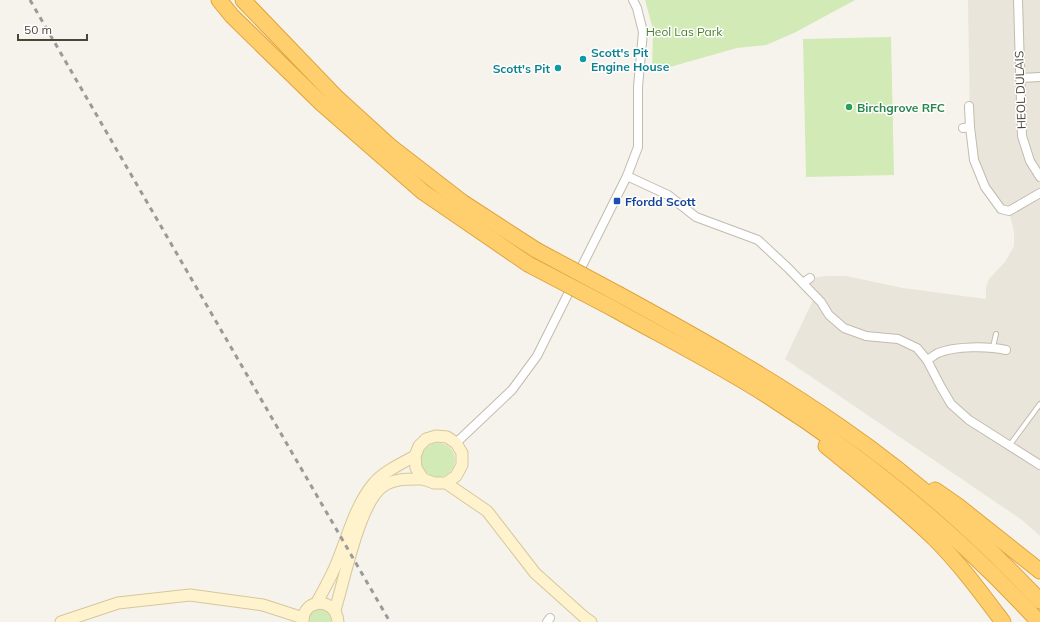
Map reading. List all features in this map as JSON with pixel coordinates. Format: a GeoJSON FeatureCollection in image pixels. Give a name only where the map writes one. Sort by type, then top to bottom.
{"type":"FeatureCollection","features":[{"type":"Feature","properties":{"kind":"highway"},"geometry":{"type":"LineString","coordinates":[[218,0],[232,16],[320,102],[423,192],[528,264],[612,308],[768,396],[863,461],[908,497],[981,562],[1039,622]]}},
{"type":"Feature","properties":{"kind":"highway"},"geometry":{"type":"LineString","coordinates":[[243,0],[335,96],[391,147],[462,202],[536,250],[714,347],[763,376],[833,422],[911,480],[992,552],[1040,601]]}},
{"type":"Feature","properties":{"kind":"highway"},"geometry":{"type":"LineString","coordinates":[[681,346],[765,399],[874,485],[936,540],[954,560],[1003,622]]}},
{"type":"Feature","properties":{"kind":"highway"},"geometry":{"type":"LineString","coordinates":[[871,449],[958,506],[1040,571]]}},
{"type":"Feature","properties":{"kind":"main road"},"geometry":{"type":"LineString","coordinates":[[338,622],[335,610],[358,526],[371,500],[381,487],[401,479],[423,478],[434,483],[446,482],[456,476],[462,465],[462,453],[456,443],[447,437],[436,436],[426,439],[419,446],[415,456],[416,468],[423,478]]}},
{"type":"Feature","properties":{"kind":"main road"},"geometry":{"type":"LineString","coordinates":[[316,604],[331,579],[352,524],[364,498],[375,482],[415,456]]}},
{"type":"Feature","properties":{"kind":"main road"},"geometry":{"type":"LineString","coordinates":[[446,482],[487,511],[535,573],[591,622]]}},
{"type":"Feature","properties":{"kind":"main road"},"geometry":{"type":"LineString","coordinates":[[61,622],[118,603],[190,594],[263,605],[303,620],[304,612],[308,607],[316,604],[325,603],[335,610]]}},
{"type":"Feature","properties":{"kind":"street"},"geometry":{"type":"LineString","coordinates":[[456,443],[512,390],[537,356],[628,176],[638,147],[638,87],[643,32],[637,8],[633,0]]}},
{"type":"Feature","properties":{"kind":"street","name":"HEOL DULAIS"},"geometry":{"type":"LineString","coordinates":[[1018,0],[1022,136],[1030,161],[1040,177]]}},
{"type":"Feature","properties":{"kind":"street"},"geometry":{"type":"LineString","coordinates":[[1020,78],[1040,77]]}},
{"type":"Feature","properties":{"kind":"street"},"geometry":{"type":"LineString","coordinates":[[970,106],[967,127],[974,160],[985,187],[1001,209],[1009,211],[1040,193]]}},
{"type":"Feature","properties":{"kind":"street"},"geometry":{"type":"LineString","coordinates":[[628,176],[668,195],[696,217],[758,240],[806,280],[829,315],[844,328],[866,336],[898,339],[917,348],[927,360],[937,381],[951,404],[969,420],[1040,465]]}},
{"type":"Feature","properties":{"kind":"street"},"geometry":{"type":"LineString","coordinates":[[927,360],[937,353],[955,348],[993,347],[1006,350]]}},
{"type":"Feature","properties":{"kind":"lane"},"geometry":{"type":"LineString","coordinates":[[993,347],[996,334]]}},
{"type":"Feature","properties":{"kind":"lane"},"geometry":{"type":"LineString","coordinates":[[1009,446],[1040,404]]}},
{"type":"Feature","properties":{"kind":"shaded area"},"geometry":{"type":"Polygon","coordinates":[[[968,0],[1040,0],[1040,536],[1022,520],[785,359],[815,296],[803,283],[810,278],[846,276],[903,288],[986,299],[986,287],[989,279],[1005,262],[1014,246],[1014,232],[1009,211],[985,187],[970,127],[968,0]]]}},
{"type":"Feature","properties":{"kind":"green space","name":"Heol Las Park"},"geometry":{"type":"Polygon","coordinates":[[[645,0],[855,0],[794,33],[766,45],[737,48],[652,72],[653,29],[645,0]]]}},
{"type":"Feature","properties":{"kind":"green space","name":"Birchgrove RFC"},"geometry":{"type":"Polygon","coordinates":[[[891,37],[894,175],[806,177],[803,39],[891,37]]]}},
{"type":"Feature","properties":{"kind":"green space"},"geometry":{"type":"Polygon","coordinates":[[[435,443],[441,443],[450,448],[454,454],[454,466],[450,472],[441,477],[435,477],[426,472],[421,463],[421,457],[426,448],[435,443]]]}},
{"type":"Feature","properties":{"kind":"green space"},"geometry":{"type":"Polygon","coordinates":[[[318,608],[326,610],[331,617],[331,622],[308,622],[310,614],[313,610],[318,608]]]}},
{"type":"Feature","properties":{"kind":"railway"},"geometry":{"type":"LineString","coordinates":[[30,0],[390,622]]}},
{"type":"Feature","properties":{"kind":"place","name":"Scott's Pit Engine House"},"geometry":{"type":"Point","coordinates":[583,59]}},
{"type":"Feature","properties":{"kind":"place","name":"Scott's Pit"},"geometry":{"type":"Point","coordinates":[558,68]}},
{"type":"Feature","properties":{"kind":"place","name":"Birchgrove RFC"},"geometry":{"type":"Point","coordinates":[849,107]}},
{"type":"Feature","properties":{"kind":"place","name":"Ffordd Scott"},"geometry":{"type":"Point","coordinates":[617,201]}}]}
